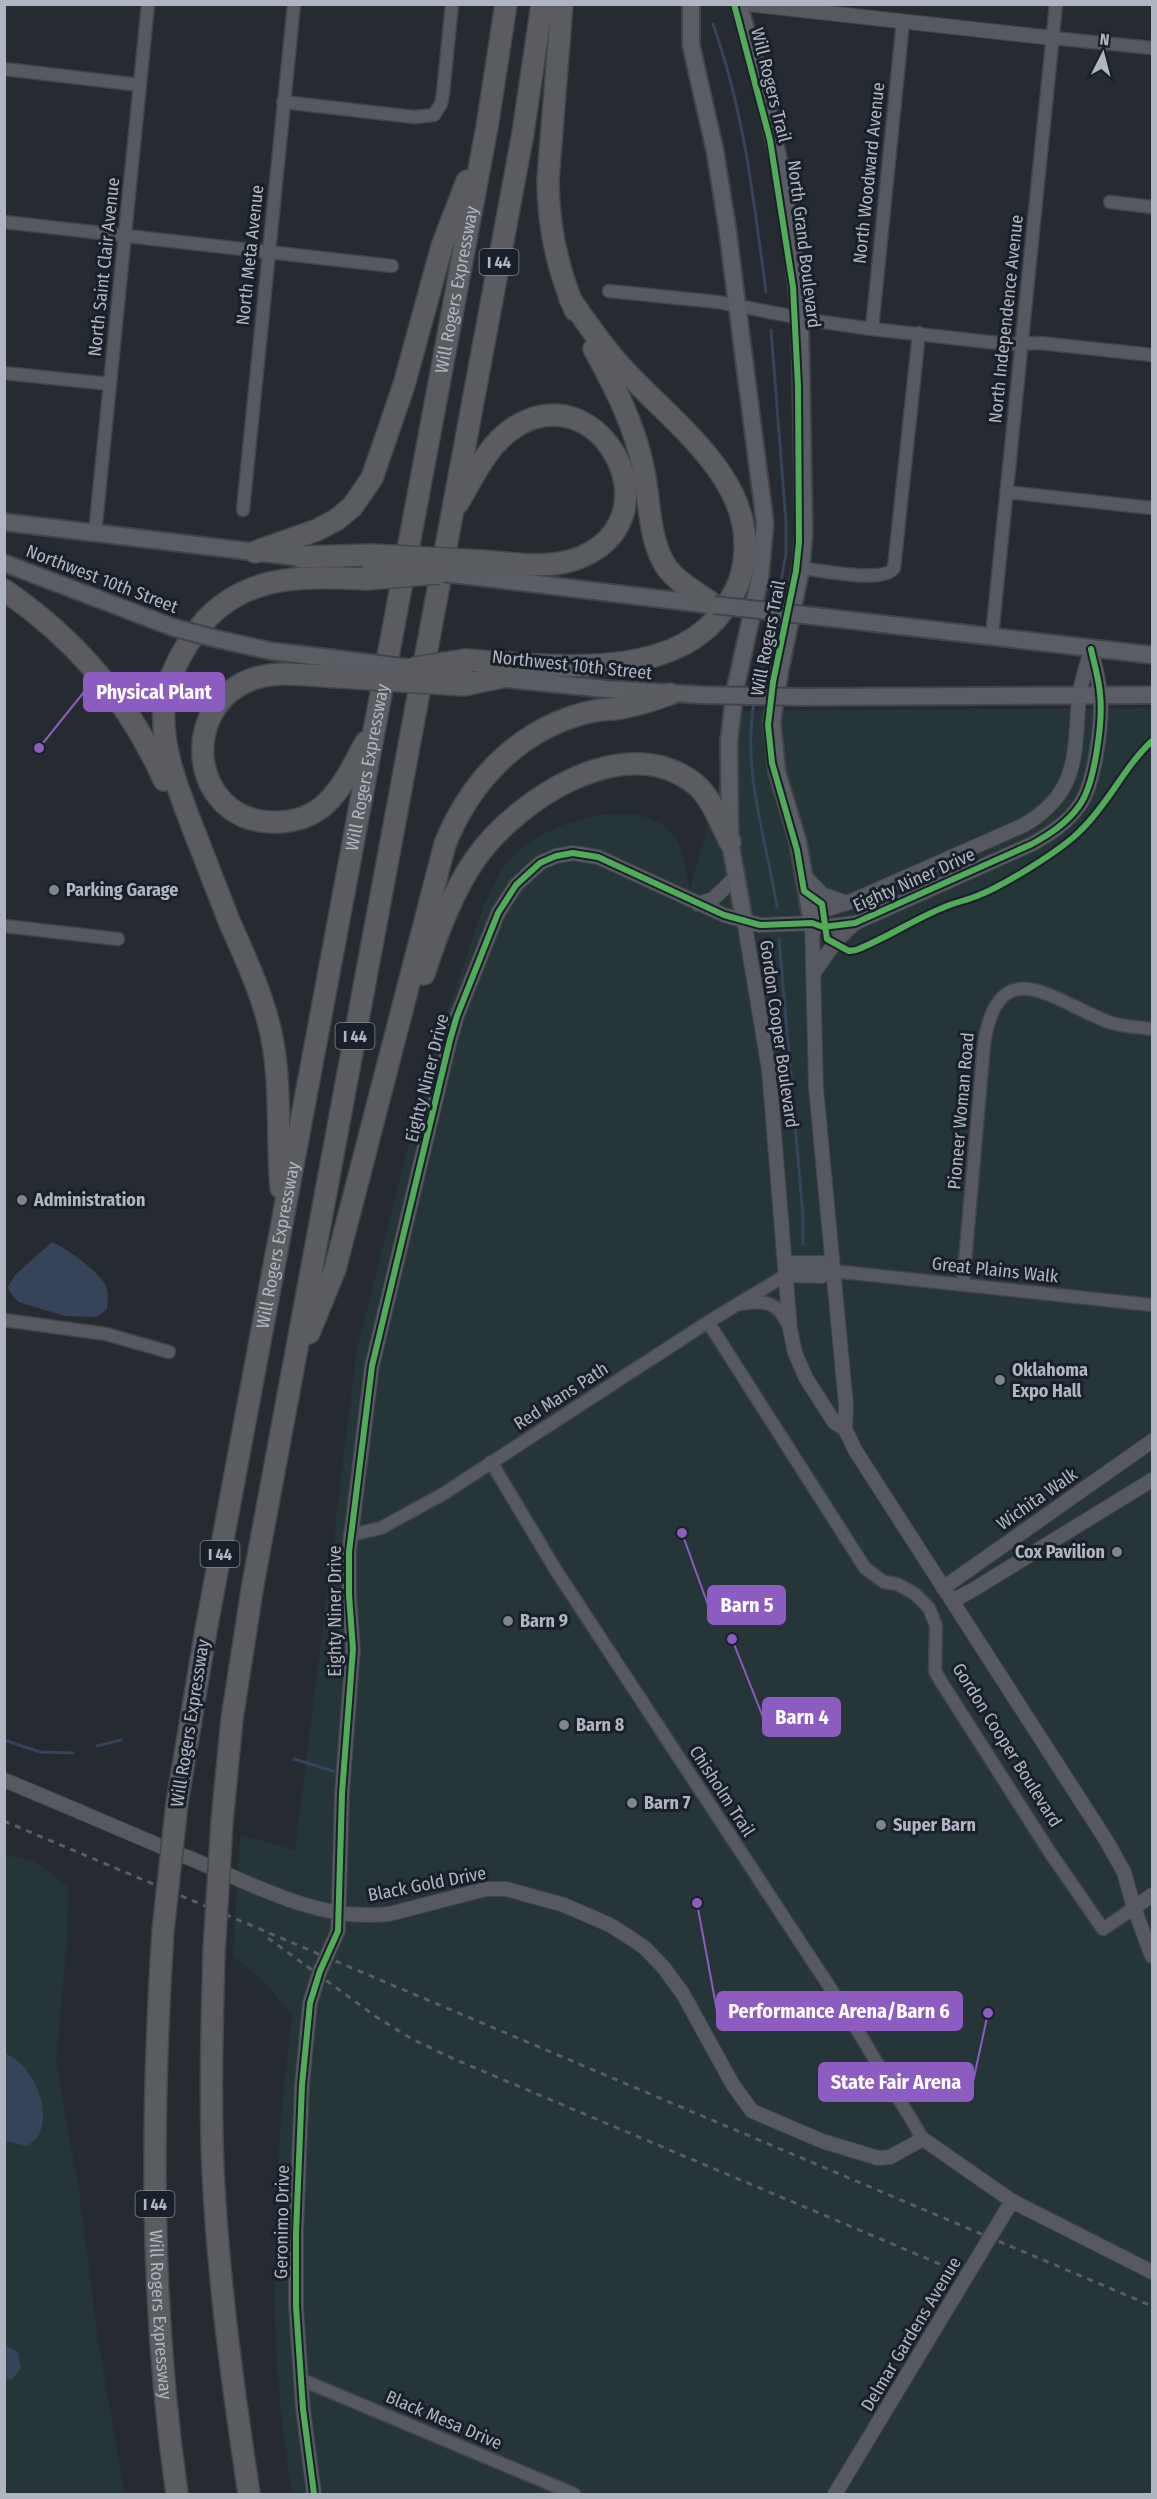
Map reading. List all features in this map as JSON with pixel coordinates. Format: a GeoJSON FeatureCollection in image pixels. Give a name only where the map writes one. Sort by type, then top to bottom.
{"type":"FeatureCollection","features":[{"type":"Feature","properties":{"kind":"highway","name":"Will Rogers Expressway"},"geometry":{"type":"LineString","coordinates":[[177,2494],[161,2353],[154,2166],[155,2079],[163,1931],[177,1803],[206,1630],[487,127],[506,4]]}},
{"type":"Feature","properties":{"kind":"highway","name":"Will Rogers Expressway"},"geometry":{"type":"LineString","coordinates":[[249,2494],[226,2332],[213,2171],[211,2085],[214,1952],[222,1822],[232,1719],[244,1639],[291,1381],[523,133],[542,4]]}},
{"type":"Feature","properties":{"kind":"highway"},"geometry":{"type":"LineString","coordinates":[[562,4],[548,179],[548,203],[554,246],[570,298],[584,332],[620,397],[631,422],[643,467],[658,551],[674,575],[702,601]]}},
{"type":"Feature","properties":{"kind":"highway"},"geometry":{"type":"LineString","coordinates":[[255,552],[317,530],[336,520],[352,507],[372,478],[404,385],[442,246],[487,127]]}},
{"type":"Feature","properties":{"kind":"highway"},"geometry":{"type":"LineString","coordinates":[[374,729],[332,797],[308,815],[280,823],[264,822],[236,812],[216,795],[204,768],[203,737],[213,710],[232,690],[257,678],[339,668],[464,673],[643,659],[681,645],[705,630],[717,619],[734,594],[741,578],[745,553],[743,524],[735,498],[724,478],[702,451],[609,354],[570,298]]}},
{"type":"Feature","properties":{"kind":"highway"},"geometry":{"type":"LineString","coordinates":[[284,1214],[278,1144],[278,1073],[273,1041],[260,994],[185,807],[166,749],[164,707],[168,685],[176,665],[200,626],[231,600],[249,590],[277,580],[370,566],[480,569],[561,563],[595,549],[613,531],[624,508],[626,482],[618,457],[602,436],[581,423],[556,417],[534,419],[510,430],[493,447],[452,514]]}},
{"type":"Feature","properties":{"kind":"highway"},"geometry":{"type":"LineString","coordinates":[[301,557],[439,573]]}},
{"type":"Feature","properties":{"kind":"highway"},"geometry":{"type":"LineString","coordinates":[[4,590],[45,619],[73,645],[99,672],[121,701],[143,736],[220,897]]}},
{"type":"Feature","properties":{"kind":"highway"},"geometry":{"type":"LineString","coordinates":[[413,668],[498,678]]}},
{"type":"Feature","properties":{"kind":"highway"},"geometry":{"type":"LineString","coordinates":[[291,1381],[334,1269],[445,844],[463,804],[477,784],[510,752],[547,727],[593,711],[624,708],[670,694]]}},
{"type":"Feature","properties":{"kind":"highway"},"geometry":{"type":"LineString","coordinates":[[394,1040],[419,988],[447,912],[462,880],[495,834],[539,796],[587,773],[609,768],[641,765],[669,770],[698,786],[708,799],[730,842]]}},
{"type":"Feature","properties":{"kind":"main road"},"geometry":{"type":"LineString","coordinates":[[690,4],[691,45],[715,151],[738,306]]}},
{"type":"Feature","properties":{"kind":"main road","name":"North Grand Boulevard"},"geometry":{"type":"LineString","coordinates":[[739,4],[767,107],[780,167],[793,250],[800,318],[805,488],[801,568],[780,670]]}},
{"type":"Feature","properties":{"kind":"main road","name":"Gordon Cooper Boulevard"},"geometry":{"type":"LineString","coordinates":[[738,306],[765,523],[760,578],[735,690],[729,741],[730,842],[744,921]]}},
{"type":"Feature","properties":{"kind":"main road","name":"Northwest 10th Street"},"geometry":{"type":"LineString","coordinates":[[4,522],[301,557]]}},
{"type":"Feature","properties":{"kind":"main road","name":"Northwest 10th Street"},"geometry":{"type":"LineString","coordinates":[[4,563],[172,627],[213,638],[339,668],[413,668]]}},
{"type":"Feature","properties":{"kind":"main road"},"geometry":{"type":"LineString","coordinates":[[439,573],[480,569],[822,617],[1152,655]]}},
{"type":"Feature","properties":{"kind":"main road","name":"Gordon Cooper Boulevard"},"geometry":{"type":"LineString","coordinates":[[780,670],[772,721],[774,752],[806,876],[812,923]]}},
{"type":"Feature","properties":{"kind":"main road","name":"Northwest 10th Street"},"geometry":{"type":"LineString","coordinates":[[498,678],[703,695],[802,697],[1152,695]]}},
{"type":"Feature","properties":{"kind":"street","name":"North Saint Clair Avenue"},"geometry":{"type":"LineString","coordinates":[[94,533],[148,4]]}},
{"type":"Feature","properties":{"kind":"street","name":"North Meta Avenue"},"geometry":{"type":"LineString","coordinates":[[243,510],[294,4]]}},
{"type":"Feature","properties":{"kind":"street"},"geometry":{"type":"LineString","coordinates":[[283,102],[414,117],[434,115],[441,104],[443,93],[452,4]]}},
{"type":"Feature","properties":{"kind":"street"},"geometry":{"type":"LineString","coordinates":[[747,4],[1152,48]]}},
{"type":"Feature","properties":{"kind":"street","name":"North Independence Avenue"},"geometry":{"type":"LineString","coordinates":[[992,636],[1056,4]]}},
{"type":"Feature","properties":{"kind":"street","name":"North Woodward Avenue"},"geometry":{"type":"LineString","coordinates":[[872,328],[903,21]]}},
{"type":"Feature","properties":{"kind":"street"},"geometry":{"type":"LineString","coordinates":[[4,69],[140,85]]}},
{"type":"Feature","properties":{"kind":"street"},"geometry":{"type":"LineString","coordinates":[[1110,202],[1152,207]]}},
{"type":"Feature","properties":{"kind":"street"},"geometry":{"type":"LineString","coordinates":[[4,222],[392,266]]}},
{"type":"Feature","properties":{"kind":"street"},"geometry":{"type":"LineString","coordinates":[[609,291],[738,306],[872,328],[1007,344],[1040,343],[1152,356]]}},
{"type":"Feature","properties":{"kind":"street"},"geometry":{"type":"LineString","coordinates":[[801,568],[877,577],[892,571],[896,558],[918,333]]}},
{"type":"Feature","properties":{"kind":"street"},"geometry":{"type":"LineString","coordinates":[[4,373],[110,384]]}},
{"type":"Feature","properties":{"kind":"street"},"geometry":{"type":"LineString","coordinates":[[1007,492],[1152,508]]}},
{"type":"Feature","properties":{"kind":"street","name":"Eighty Niner Drive"},"geometry":{"type":"LineString","coordinates":[[812,923],[821,911],[847,903],[987,842],[1040,815],[1054,802],[1065,786],[1071,769],[1079,695],[1091,648]]}},
{"type":"Feature","properties":{"kind":"street","name":"Eighty Niner Drive"},"geometry":{"type":"LineString","coordinates":[[327,1954],[338,1931],[342,1793],[353,1649],[349,1595],[350,1535],[372,1366],[455,1024],[498,913],[516,885],[532,868],[556,856],[573,853],[604,860],[698,904],[760,925],[812,923],[823,927],[855,923],[1032,844],[1061,825],[1078,807],[1092,779],[1101,695],[1091,648]]}},
{"type":"Feature","properties":{"kind":"street"},"geometry":{"type":"LineString","coordinates":[[806,876],[822,894],[847,903]]}},
{"type":"Feature","properties":{"kind":"street"},"geometry":{"type":"LineString","coordinates":[[698,904],[713,899],[736,877]]}},
{"type":"Feature","properties":{"kind":"street","name":"Gordon Cooper Boulevard"},"geometry":{"type":"LineString","coordinates":[[744,921],[769,1070],[790,1329],[795,1353],[806,1378],[834,1422],[845,1429]]}},
{"type":"Feature","properties":{"kind":"street","name":"Gordon Cooper Boulevard"},"geometry":{"type":"LineString","coordinates":[[812,923],[816,1088],[846,1405],[845,1429],[855,1450],[1125,1872],[1134,1908],[1152,1956]]}},
{"type":"Feature","properties":{"kind":"street"},"geometry":{"type":"LineString","coordinates":[[813,974],[836,940],[855,923]]}},
{"type":"Feature","properties":{"kind":"street"},"geometry":{"type":"LineString","coordinates":[[4,926],[118,939]]}},
{"type":"Feature","properties":{"kind":"street","name":"Pioneer Woman Road"},"geometry":{"type":"LineString","coordinates":[[963,1285],[984,1044],[989,1019],[996,1004],[1005,994],[1012,991],[1034,990],[1052,994],[1112,1023],[1152,1029]]}},
{"type":"Feature","properties":{"kind":"street","name":"Great Plains Walk"},"geometry":{"type":"LineString","coordinates":[[786,1275],[821,1276],[833,1271],[1152,1305]]}},
{"type":"Feature","properties":{"kind":"street","name":"Red Mans Path"},"geometry":{"type":"LineString","coordinates":[[350,1535],[381,1528],[442,1494],[734,1305],[786,1275]]}},
{"type":"Feature","properties":{"kind":"street"},"geometry":{"type":"LineString","coordinates":[[734,1305],[754,1302],[768,1303],[784,1314],[790,1329]]}},
{"type":"Feature","properties":{"kind":"street"},"geometry":{"type":"LineString","coordinates":[[4,1320],[106,1334],[169,1353]]}},
{"type":"Feature","properties":{"kind":"street","name":"Gordon Cooper Boulevard"},"geometry":{"type":"LineString","coordinates":[[708,1322],[865,1568],[884,1582],[897,1584],[915,1594],[929,1608],[936,1626],[936,1671],[939,1680],[1103,1929],[1134,1908]]}},
{"type":"Feature","properties":{"kind":"street","name":"Wichita Walk"},"geometry":{"type":"LineString","coordinates":[[944,1588],[1152,1442]]}},
{"type":"Feature","properties":{"kind":"street","name":"Chisholm Trail"},"geometry":{"type":"LineString","coordinates":[[491,1462],[557,1572],[850,2018],[922,2139]]}},
{"type":"Feature","properties":{"kind":"street"},"geometry":{"type":"LineString","coordinates":[[952,1601],[1152,1480]]}},
{"type":"Feature","properties":{"kind":"street","name":"Black Gold Drive"},"geometry":{"type":"LineString","coordinates":[[4,1780],[281,1897],[319,1910],[373,1916],[389,1914],[486,1888],[506,1890],[564,1905],[610,1925],[645,1948],[664,1968],[683,1994],[733,2085],[752,2111],[822,2141],[878,2158],[890,2157],[922,2139]]}},
{"type":"Feature","properties":{"kind":"street"},"geometry":{"type":"LineString","coordinates":[[1134,1908],[1152,1895]]}},
{"type":"Feature","properties":{"kind":"street","name":"Geronimo Drive"},"geometry":{"type":"LineString","coordinates":[[314,2494],[306,2447],[300,2379],[296,2252],[302,2085],[310,2002],[327,1954]]}},
{"type":"Feature","properties":{"kind":"street"},"geometry":{"type":"LineString","coordinates":[[922,2139],[1007,2201],[1152,2272]]}},
{"type":"Feature","properties":{"kind":"street","name":"Delmar Gardens Avenue"},"geometry":{"type":"LineString","coordinates":[[835,2494],[1007,2201]]}},
{"type":"Feature","properties":{"kind":"street","name":"Black Mesa Drive"},"geometry":{"type":"LineString","coordinates":[[300,2379],[574,2494]]}},
{"type":"Feature","properties":{"kind":"shaded area"},"geometry":{"type":"Polygon","coordinates":[[[1152,708],[1152,2494],[292,2494],[279,2390],[274,2249],[278,2155],[292,2015],[264,1982],[233,1956],[240,1835],[295,1850],[357,1349],[427,1071],[490,892],[507,862],[545,833],[590,817],[613,814],[635,815],[655,821],[672,833],[683,853],[690,889],[720,781],[723,711],[1152,708]]]}},
{"type":"Feature","properties":{"kind":"shaded area"},"geometry":{"type":"Polygon","coordinates":[[[4,1855],[35,1861],[68,1887],[67,1942],[56,2061],[79,2191],[98,2339],[124,2494],[5,2494],[4,1855]]]}},
{"type":"Feature","properties":{"kind":"water"},"geometry":{"type":"Polygon","coordinates":[[[52,1242],[83,1262],[104,1283],[108,1294],[107,1309],[97,1317],[65,1316],[18,1302],[9,1291],[8,1286],[16,1274],[52,1242]]]}},
{"type":"Feature","properties":{"kind":"water"},"geometry":{"type":"Polygon","coordinates":[[[5,2053],[23,2066],[41,2098],[43,2121],[40,2132],[27,2146],[5,2141],[5,2053]]]}},
{"type":"Feature","properties":{"kind":"water"},"geometry":{"type":"Polygon","coordinates":[[[5,2345],[18,2352],[21,2368],[12,2379],[5,2380],[5,2345]]]}},
{"type":"Feature","properties":{"kind":"waterway"},"geometry":{"type":"LineString","coordinates":[[713,24],[733,90],[747,156],[766,292]]}},
{"type":"Feature","properties":{"kind":"waterway"},"geometry":{"type":"LineString","coordinates":[[771,330],[786,522],[786,553],[777,605]]}},
{"type":"Feature","properties":{"kind":"waterway"},"geometry":{"type":"LineString","coordinates":[[757,690],[773,618]]}},
{"type":"Feature","properties":{"kind":"waterway"},"geometry":{"type":"LineString","coordinates":[[754,702],[751,728],[753,779],[777,907]]}},
{"type":"Feature","properties":{"kind":"waterway"},"geometry":{"type":"LineString","coordinates":[[779,939],[803,1216],[803,1244]]}},
{"type":"Feature","properties":{"kind":"waterway"},"geometry":{"type":"LineString","coordinates":[[4,1740],[40,1752],[73,1753]]}},
{"type":"Feature","properties":{"kind":"waterway"},"geometry":{"type":"LineString","coordinates":[[97,1746],[121,1740]]}},
{"type":"Feature","properties":{"kind":"waterway"},"geometry":{"type":"LineString","coordinates":[[294,1759],[333,1771]]}},
{"type":"Feature","properties":{"kind":"railway"},"geometry":{"type":"LineString","coordinates":[[4,1821],[1152,2306]]}},
{"type":"Feature","properties":{"kind":"railway"},"geometry":{"type":"LineString","coordinates":[[268,1938],[375,2016],[412,2039],[454,2059],[954,2270]]}},
{"type":"Feature","properties":{"kind":"cycle path","name":"Will Rogers Trail"},"geometry":{"type":"LineString","coordinates":[[734,4],[770,140],[793,287],[798,386],[799,542],[796,571],[773,682],[768,725],[772,763],[797,850],[804,891],[822,904],[827,939],[849,951],[856,950],[935,911],[988,891],[1032,867],[1081,830],[1152,741]]}},
{"type":"Feature","properties":{"kind":"cycle path"},"geometry":{"type":"LineString","coordinates":[[314,2494],[303,2409],[296,2306],[296,2233],[302,2085],[310,2003],[320,1971],[338,1931],[342,1793],[353,1649],[349,1552],[372,1366],[450,1040],[457,1016],[498,913],[516,885],[540,863],[556,856],[573,853],[598,857],[724,915],[760,925],[812,923],[823,927],[855,923],[1032,844],[1058,828],[1069,818],[1085,796],[1097,752],[1101,705],[1098,677],[1091,649]]}},
{"type":"Feature","properties":{"kind":"place","name":"Physical Plant"},"geometry":{"type":"Point","coordinates":[39,748]}},
{"type":"Feature","properties":{"kind":"place","name":"Parking Garage"},"geometry":{"type":"Point","coordinates":[54,890]}},
{"type":"Feature","properties":{"kind":"place","name":"Administration"},"geometry":{"type":"Point","coordinates":[22,1200]}},
{"type":"Feature","properties":{"kind":"place","name":"Oklahoma Expo Hall"},"geometry":{"type":"Point","coordinates":[1000,1380]}},
{"type":"Feature","properties":{"kind":"place","name":"Barn 5"},"geometry":{"type":"Point","coordinates":[682,1533]}},
{"type":"Feature","properties":{"kind":"place","name":"Cox Pavilion"},"geometry":{"type":"Point","coordinates":[1117,1552]}},
{"type":"Feature","properties":{"kind":"place","name":"Barn 9"},"geometry":{"type":"Point","coordinates":[508,1621]}},
{"type":"Feature","properties":{"kind":"place","name":"Barn 4"},"geometry":{"type":"Point","coordinates":[732,1639]}},
{"type":"Feature","properties":{"kind":"place","name":"Barn 8"},"geometry":{"type":"Point","coordinates":[564,1725]}},
{"type":"Feature","properties":{"kind":"place","name":"Barn 7"},"geometry":{"type":"Point","coordinates":[632,1803]}},
{"type":"Feature","properties":{"kind":"place","name":"Super Barn"},"geometry":{"type":"Point","coordinates":[881,1825]}},
{"type":"Feature","properties":{"kind":"place","name":"Performance Arena/Barn 6"},"geometry":{"type":"Point","coordinates":[697,1903]}},
{"type":"Feature","properties":{"kind":"place","name":"State Fair Arena"},"geometry":{"type":"Point","coordinates":[988,2013]}}]}
